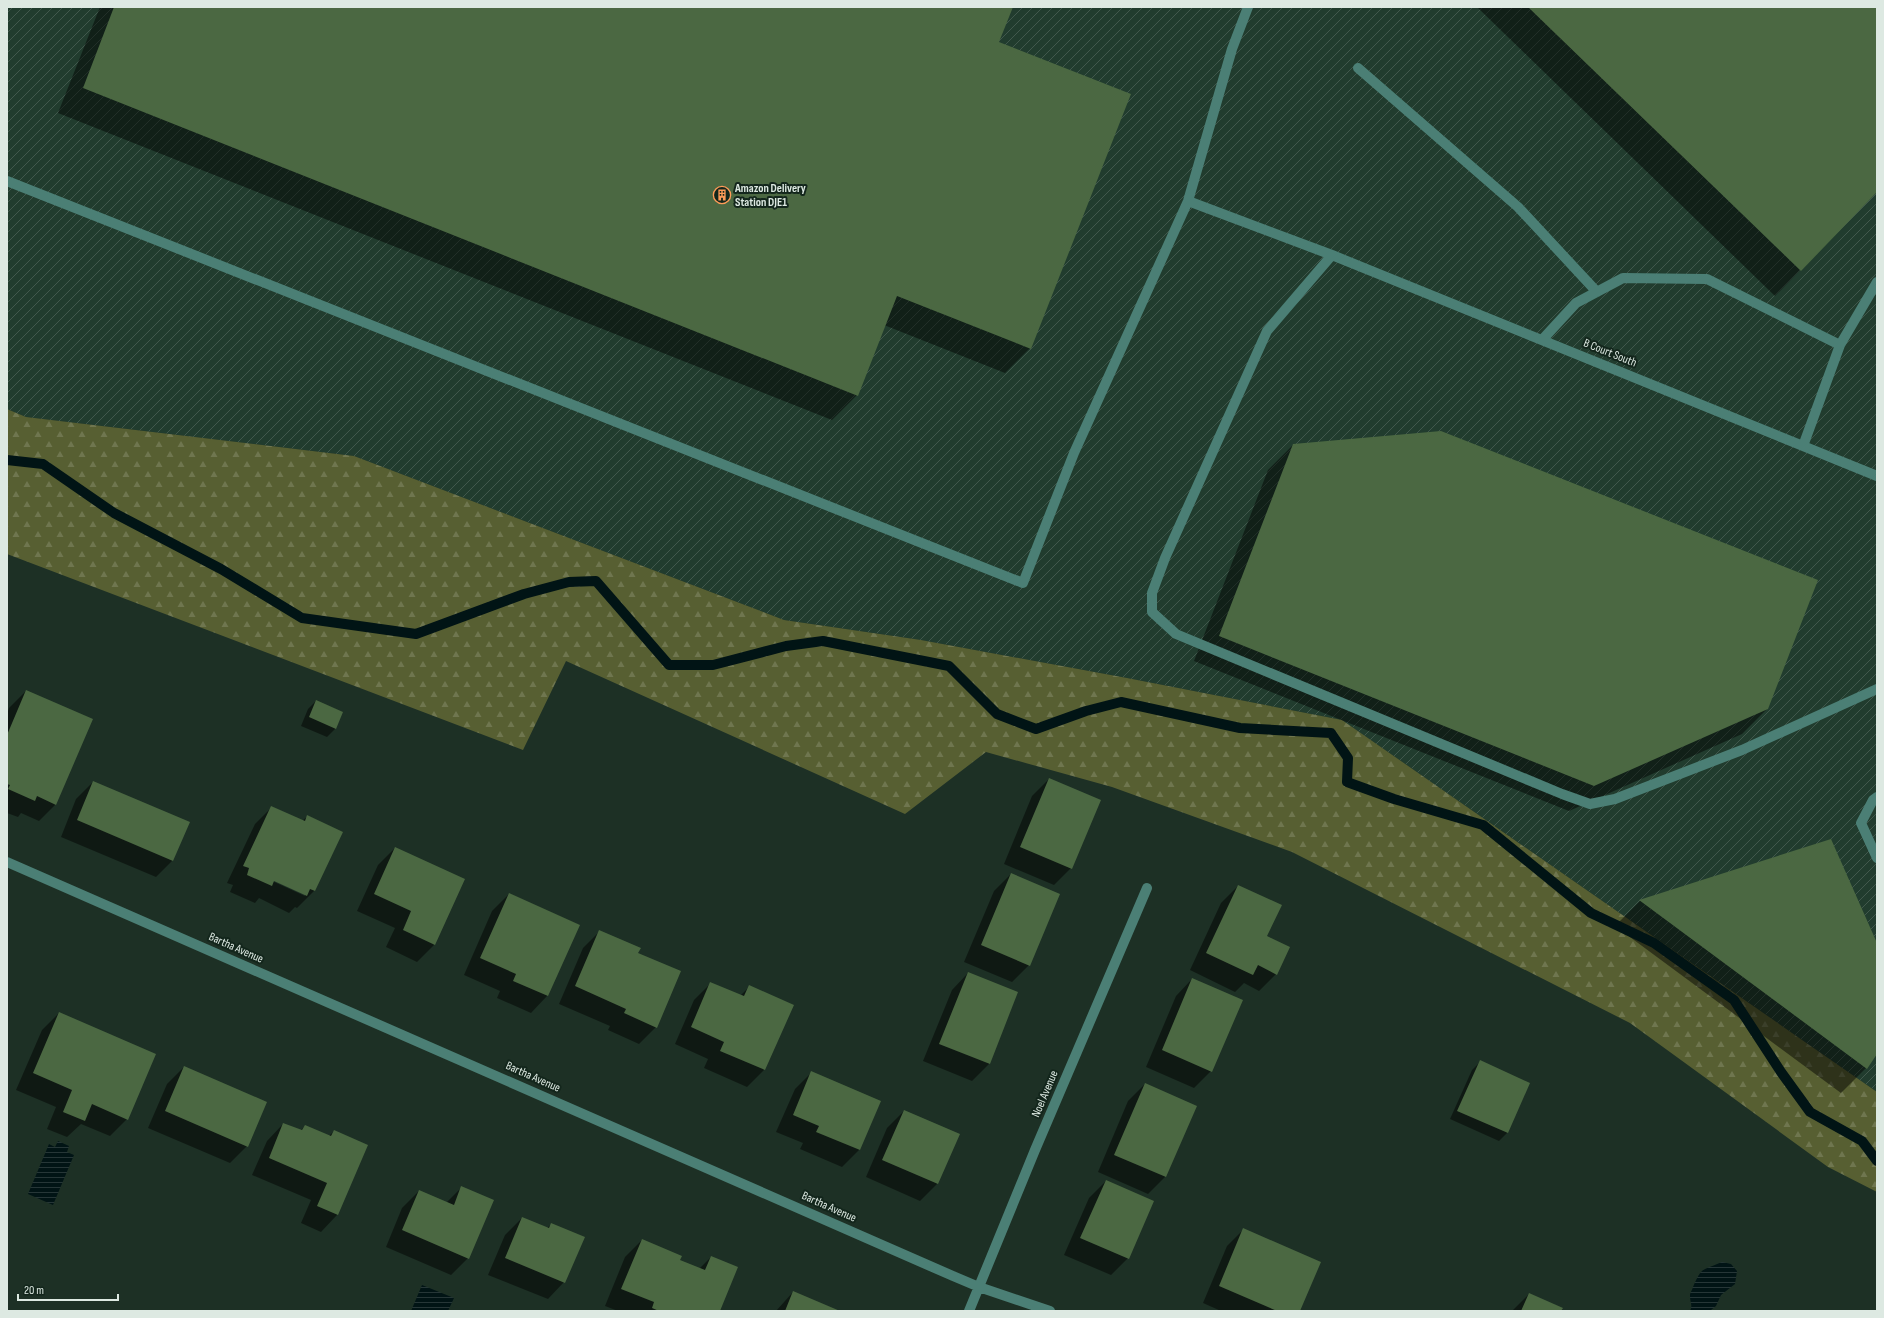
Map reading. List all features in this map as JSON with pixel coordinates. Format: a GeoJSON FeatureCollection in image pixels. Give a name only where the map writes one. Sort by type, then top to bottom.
{"type":"FeatureCollection","features":[{"type":"Feature","properties":{"kind":"street"},"geometry":{"type":"LineString","coordinates":[[7,181],[1023,583],[1074,453],[1188,201],[1232,49],[1248,7]]}},
{"type":"Feature","properties":{"kind":"street"},"geometry":{"type":"LineString","coordinates":[[1358,68],[1518,207],[1597,292]]}},
{"type":"Feature","properties":{"kind":"street","name":"B Court South"},"geometry":{"type":"LineString","coordinates":[[1188,201],[1332,255],[1877,476]]}},
{"type":"Feature","properties":{"kind":"street"},"geometry":{"type":"LineString","coordinates":[[1332,255],[1267,331],[1165,558],[1152,593],[1152,612],[1176,634],[1541,786],[1590,804],[1615,799],[1669,780],[1742,750],[1877,689]]}},
{"type":"Feature","properties":{"kind":"street"},"geometry":{"type":"LineString","coordinates":[[1542,340],[1576,303],[1623,278],[1707,279],[1840,345]]}},
{"type":"Feature","properties":{"kind":"street"},"geometry":{"type":"LineString","coordinates":[[1803,446],[1840,345],[1877,282]]}},
{"type":"Feature","properties":{"kind":"street"},"geometry":{"type":"LineString","coordinates":[[1877,797],[1873,800],[1861,823],[1877,858]]}},
{"type":"Feature","properties":{"kind":"street","name":"Bartha Avenue"},"geometry":{"type":"LineString","coordinates":[[7,862],[979,1287],[1050,1311]]}},
{"type":"Feature","properties":{"kind":"street","name":"Noel Avenue"},"geometry":{"type":"LineString","coordinates":[[969,1311],[1035,1150],[1147,888]]}},
{"type":"Feature","properties":{"kind":"shaded area"},"geometry":{"type":"Polygon","coordinates":[[[7,7],[1877,7],[1877,1092],[1342,720],[921,640],[784,620],[354,456],[26,417],[7,409],[7,7]]]}},
{"type":"Feature","properties":{"kind":"shaded area"},"geometry":{"type":"Polygon","coordinates":[[[58,1141],[69,1146],[67,1152],[74,1155],[53,1205],[28,1194],[49,1144],[55,1147],[58,1141]]]}},
{"type":"Feature","properties":{"kind":"shaded area"},"geometry":{"type":"Polygon","coordinates":[[[1722,1262],[1731,1264],[1737,1271],[1735,1284],[1721,1295],[1716,1306],[1711,1310],[1690,1311],[1690,1293],[1701,1272],[1706,1268],[1722,1262]]]}},
{"type":"Feature","properties":{"kind":"shaded area"},"geometry":{"type":"Polygon","coordinates":[[[422,1285],[454,1298],[448,1311],[411,1311],[422,1285]]]}},
{"type":"Feature","properties":{"kind":"green space"},"geometry":{"type":"Polygon","coordinates":[[[7,409],[26,417],[354,456],[784,620],[921,640],[1342,720],[1877,1092],[1877,1192],[1828,1167],[1630,1023],[1292,852],[1112,787],[986,752],[905,814],[566,661],[523,750],[7,554],[7,409]]]}},
{"type":"Feature","properties":{"kind":"building","name":"Amazon Delivery Station DJE1"},"geometry":{"type":"Polygon","coordinates":[[[114,7],[1013,7],[999,42],[1131,94],[1031,349],[897,296],[858,396],[83,88],[114,7]]]}},
{"type":"Feature","properties":{"kind":"building"},"geometry":{"type":"Polygon","coordinates":[[[1528,7],[1877,7],[1877,192],[1801,271],[1528,7]]]}},
{"type":"Feature","properties":{"kind":"building"},"geometry":{"type":"Polygon","coordinates":[[[1441,431],[1818,580],[1768,709],[1594,786],[1219,636],[1293,444],[1441,431]]]}},
{"type":"Feature","properties":{"kind":"building"},"geometry":{"type":"Polygon","coordinates":[[[26,690],[93,719],[56,805],[37,796],[35,801],[8,789],[10,785],[7,784],[7,735],[26,690]]]}},
{"type":"Feature","properties":{"kind":"building"},"geometry":{"type":"Polygon","coordinates":[[[316,700],[343,712],[336,729],[309,717],[316,700]]]}},
{"type":"Feature","properties":{"kind":"building"},"geometry":{"type":"Polygon","coordinates":[[[1049,778],[1101,800],[1072,869],[1020,847],[1049,778]]]}},
{"type":"Feature","properties":{"kind":"building"},"geometry":{"type":"Polygon","coordinates":[[[93,781],[190,822],[173,861],[77,820],[93,781]]]}},
{"type":"Feature","properties":{"kind":"building"},"geometry":{"type":"Polygon","coordinates":[[[271,806],[305,821],[307,815],[343,832],[315,891],[310,889],[307,896],[274,881],[272,886],[247,875],[249,868],[243,866],[271,806]]]}},
{"type":"Feature","properties":{"kind":"building"},"geometry":{"type":"Polygon","coordinates":[[[1831,839],[1877,943],[1877,1054],[1867,1069],[1639,900],[1831,839]]]}},
{"type":"Feature","properties":{"kind":"building"},"geometry":{"type":"Polygon","coordinates":[[[395,847],[465,879],[435,945],[403,930],[411,911],[374,894],[395,847]]]}},
{"type":"Feature","properties":{"kind":"building"},"geometry":{"type":"Polygon","coordinates":[[[1011,873],[1060,894],[1030,966],[981,945],[1011,873]]]}},
{"type":"Feature","properties":{"kind":"building"},"geometry":{"type":"Polygon","coordinates":[[[1238,885],[1282,905],[1267,936],[1290,947],[1277,975],[1258,965],[1253,975],[1206,953],[1238,885]]]}},
{"type":"Feature","properties":{"kind":"building"},"geometry":{"type":"Polygon","coordinates":[[[509,893],[580,925],[548,996],[513,981],[516,974],[480,958],[509,893]]]}},
{"type":"Feature","properties":{"kind":"building"},"geometry":{"type":"Polygon","coordinates":[[[599,930],[641,948],[638,953],[681,971],[657,1028],[624,1013],[626,1009],[575,986],[599,930]]]}},
{"type":"Feature","properties":{"kind":"building"},"geometry":{"type":"Polygon","coordinates":[[[968,972],[1018,992],[990,1064],[939,1044],[968,972]]]}},
{"type":"Feature","properties":{"kind":"building"},"geometry":{"type":"Polygon","coordinates":[[[1192,978],[1243,1000],[1212,1072],[1162,1050],[1192,978]]]}},
{"type":"Feature","properties":{"kind":"building"},"geometry":{"type":"Polygon","coordinates":[[[710,982],[744,996],[749,985],[794,1005],[765,1070],[720,1051],[724,1042],[691,1027],[710,982]]]}},
{"type":"Feature","properties":{"kind":"building"},"geometry":{"type":"Polygon","coordinates":[[[59,1012],[156,1054],[128,1120],[92,1104],[85,1121],[63,1112],[72,1090],[33,1073],[59,1012]]]}},
{"type":"Feature","properties":{"kind":"building"},"geometry":{"type":"Polygon","coordinates":[[[1480,1060],[1530,1083],[1508,1133],[1457,1111],[1480,1060]]]}},
{"type":"Feature","properties":{"kind":"building"},"geometry":{"type":"Polygon","coordinates":[[[184,1066],[267,1102],[248,1147],[165,1111],[184,1066]]]}},
{"type":"Feature","properties":{"kind":"building"},"geometry":{"type":"Polygon","coordinates":[[[811,1071],[881,1101],[860,1150],[816,1132],[819,1126],[793,1115],[811,1071]]]}},
{"type":"Feature","properties":{"kind":"building"},"geometry":{"type":"Polygon","coordinates":[[[1145,1083],[1197,1106],[1166,1177],[1114,1155],[1145,1083]]]}},
{"type":"Feature","properties":{"kind":"building"},"geometry":{"type":"Polygon","coordinates":[[[904,1110],[960,1134],[938,1184],[882,1160],[904,1110]]]}},
{"type":"Feature","properties":{"kind":"building"},"geometry":{"type":"Polygon","coordinates":[[[283,1123],[302,1130],[305,1125],[331,1136],[334,1130],[368,1145],[338,1215],[317,1206],[327,1183],[269,1158],[283,1123]]]}},
{"type":"Feature","properties":{"kind":"building"},"geometry":{"type":"Polygon","coordinates":[[[1106,1180],[1154,1201],[1129,1259],[1080,1238],[1106,1180]]]}},
{"type":"Feature","properties":{"kind":"building"},"geometry":{"type":"Polygon","coordinates":[[[461,1186],[494,1200],[469,1259],[402,1230],[419,1190],[454,1205],[461,1186]]]}},
{"type":"Feature","properties":{"kind":"building"},"geometry":{"type":"Polygon","coordinates":[[[522,1217],[549,1228],[551,1223],[585,1237],[565,1283],[505,1258],[522,1217]]]}},
{"type":"Feature","properties":{"kind":"building"},"geometry":{"type":"Polygon","coordinates":[[[1243,1228],[1321,1262],[1300,1311],[1277,1311],[1219,1286],[1243,1228]]]}},
{"type":"Feature","properties":{"kind":"building"},"geometry":{"type":"Polygon","coordinates":[[[642,1239],[682,1256],[680,1260],[705,1270],[711,1256],[738,1267],[720,1311],[659,1311],[652,1308],[654,1302],[621,1289],[642,1239]]]}},
{"type":"Feature","properties":{"kind":"building"},"geometry":{"type":"Polygon","coordinates":[[[793,1291],[840,1311],[785,1311],[793,1291]]]}},
{"type":"Feature","properties":{"kind":"building"},"geometry":{"type":"Polygon","coordinates":[[[1529,1293],[1563,1308],[1561,1311],[1521,1311],[1529,1293]]]}},
{"type":"Feature","properties":{"kind":"waterway"},"geometry":{"type":"LineString","coordinates":[[7,460],[43,464],[114,513],[221,569],[302,618],[416,634],[524,594],[569,582],[596,581],[669,665],[713,665],[786,646],[823,641],[949,666],[997,714],[1036,729],[1086,711],[1121,702],[1240,728],[1331,733],[1348,758],[1347,782],[1394,799],[1483,825],[1591,913],[1654,943],[1734,1000],[1781,1072],[1810,1112],[1862,1141],[1877,1161]]}},
{"type":"Feature","properties":{"kind":"place","name":"Amazon Delivery Station DJE1"},"geometry":{"type":"Point","coordinates":[722,195]}}]}
